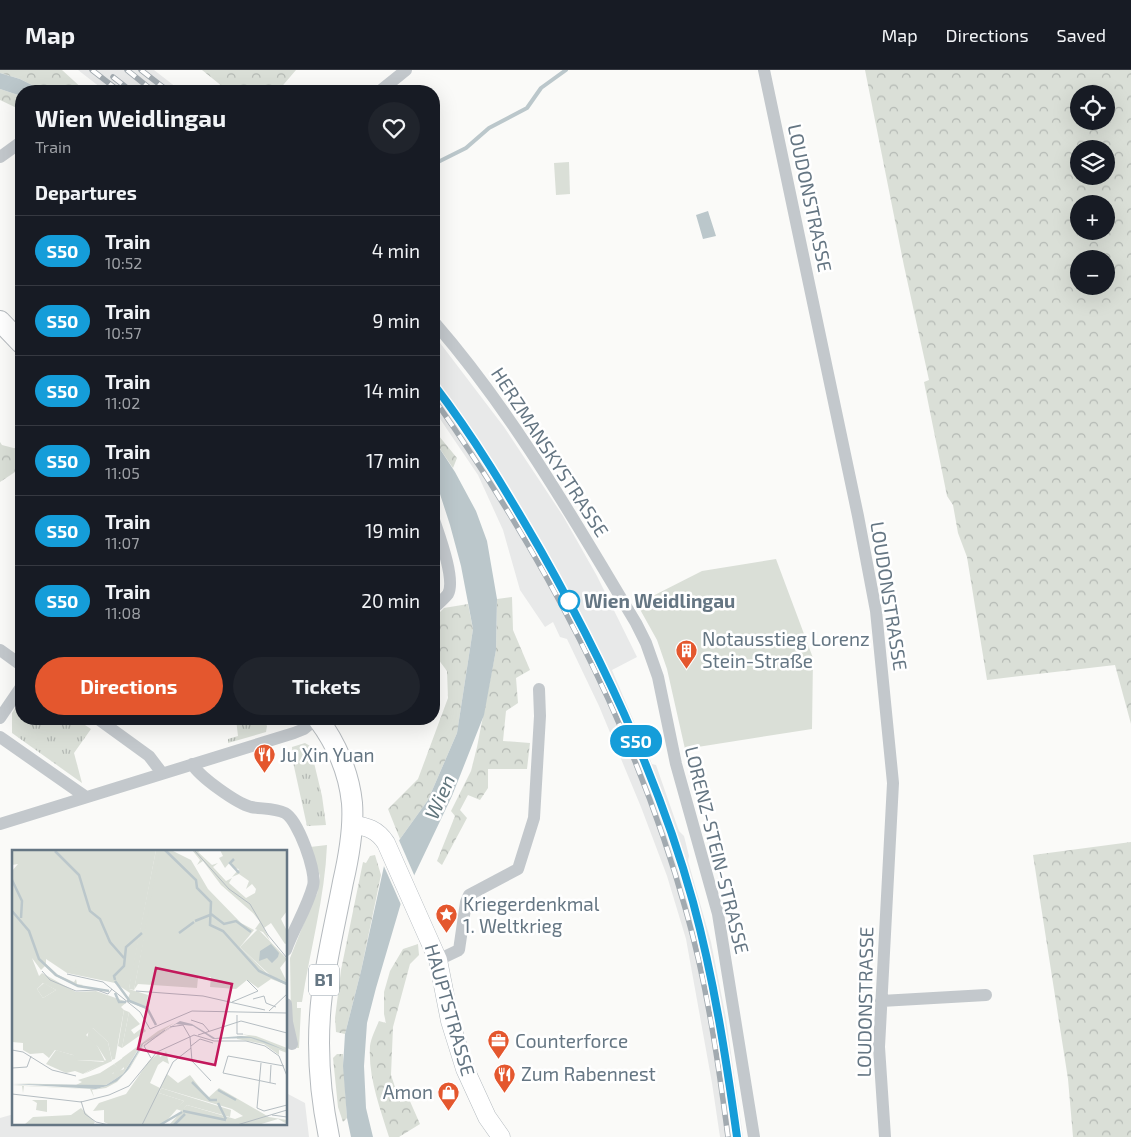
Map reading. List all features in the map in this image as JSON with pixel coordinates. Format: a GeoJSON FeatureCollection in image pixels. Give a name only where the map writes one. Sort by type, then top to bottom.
{"type":"FeatureCollection","features":[{"type":"Feature","properties":{"kind":"main road"},"geometry":{"type":"LineString","coordinates":[[0,321],[15,337]]}},
{"type":"Feature","properties":{"kind":"main road","name":"B1"},"geometry":{"type":"LineString","coordinates":[[321,725],[333,742],[346,776],[352,803],[352,824],[348,858],[324,977],[318,1038],[320,1084],[329,1137]]}},
{"type":"Feature","properties":{"kind":"main road","name":"HAUPTSTRASSE"},"geometry":{"type":"LineString","coordinates":[[352,824],[365,826],[377,831],[386,843],[438,960],[450,1021],[459,1053],[487,1118],[502,1137]]}},
{"type":"Feature","properties":{"kind":"street"},"geometry":{"type":"LineString","coordinates":[[387,85],[406,70]]}},
{"type":"Feature","properties":{"kind":"street","name":"LOUDONSTRASSE"},"geometry":{"type":"LineString","coordinates":[[764,70],[876,611],[893,783],[879,1046],[885,1137]]}},
{"type":"Feature","properties":{"kind":"street"},"geometry":{"type":"LineString","coordinates":[[0,157],[15,146]]}},
{"type":"Feature","properties":{"kind":"street","name":"HERZMANSKYSTRASSE"},"geometry":{"type":"LineString","coordinates":[[440,329],[470,364],[532,451],[627,608]]}},
{"type":"Feature","properties":{"kind":"street"},"geometry":{"type":"LineString","coordinates":[[440,538],[446,556],[450,586],[448,593],[440,602]]}},
{"type":"Feature","properties":{"kind":"street","name":"LORENZ-STEIN-STRASSE"},"geometry":{"type":"LineString","coordinates":[[627,608],[646,643],[658,677],[676,764],[718,914],[754,1137]]}},
{"type":"Feature","properties":{"kind":"street"},"geometry":{"type":"LineString","coordinates":[[0,650],[15,661]]}},
{"type":"Feature","properties":{"kind":"street"},"geometry":{"type":"LineString","coordinates":[[438,960],[459,950],[466,902],[469,895],[518,869],[534,818],[540,716],[539,689]]}},
{"type":"Feature","properties":{"kind":"street"},"geometry":{"type":"LineString","coordinates":[[0,718],[15,696]]}},
{"type":"Feature","properties":{"kind":"street"},"geometry":{"type":"LineString","coordinates":[[106,725],[144,752],[157,764],[162,773]]}},
{"type":"Feature","properties":{"kind":"street"},"geometry":{"type":"LineString","coordinates":[[0,824],[294,733],[308,725]]}},
{"type":"Feature","properties":{"kind":"street"},"geometry":{"type":"LineString","coordinates":[[0,737],[86,797]]}},
{"type":"Feature","properties":{"kind":"street"},"geometry":{"type":"LineString","coordinates":[[192,764],[200,774],[237,801],[253,807],[285,813],[294,822],[313,870],[314,878],[310,893],[288,945]]}},
{"type":"Feature","properties":{"kind":"street"},"geometry":{"type":"LineString","coordinates":[[881,1001],[986,995]]}},
{"type":"Feature","properties":{"kind":"street"},"geometry":{"type":"LineString","coordinates":[[288,1022],[292,1044]]}},
{"type":"Feature","properties":{"kind":"shaded area"},"geometry":{"type":"Polygon","coordinates":[[[78,70],[154,70],[173,85],[97,85],[78,70]]]}},
{"type":"Feature","properties":{"kind":"shaded area"},"geometry":{"type":"Polygon","coordinates":[[[440,343],[504,427],[563,516],[597,576],[637,657],[612,670],[652,764],[656,765],[679,831],[684,836],[689,856],[688,861],[711,942],[726,1018],[743,1137],[720,1137],[686,939],[667,876],[641,807],[599,706],[567,639],[560,637],[553,622],[545,627],[520,590],[503,530],[478,475],[440,419],[440,343]]]}},
{"type":"Feature","properties":{"kind":"shaded area"},"geometry":{"type":"Polygon","coordinates":[[[288,1094],[305,1103],[309,1137],[0,1137],[0,1118],[12,1115],[12,1124],[288,1124],[288,1094]]]}},
{"type":"Feature","properties":{"kind":"green space"},"geometry":{"type":"Polygon","coordinates":[[[0,70],[62,70],[78,85],[32,85],[0,73],[0,70]]]}},
{"type":"Feature","properties":{"kind":"green space"},"geometry":{"type":"Polygon","coordinates":[[[202,70],[296,70],[283,85],[221,85],[202,70]]]}},
{"type":"Feature","properties":{"kind":"green space"},"geometry":{"type":"Polygon","coordinates":[[[865,70],[1131,70],[1131,724],[1115,665],[987,680],[967,557],[958,533],[953,505],[947,496],[924,382],[929,380],[865,70]]]}},
{"type":"Feature","properties":{"kind":"green space"},"geometry":{"type":"Polygon","coordinates":[[[0,89],[15,94],[15,107],[0,100],[0,89]]]}},
{"type":"Feature","properties":{"kind":"green space"},"geometry":{"type":"Polygon","coordinates":[[[569,162],[570,194],[556,195],[554,163],[569,162]]]}},
{"type":"Feature","properties":{"kind":"green space"},"geometry":{"type":"Polygon","coordinates":[[[440,437],[457,458],[453,468],[440,449],[440,437]]]}},
{"type":"Feature","properties":{"kind":"green space"},"geometry":{"type":"Polygon","coordinates":[[[0,442],[2,445],[15,448],[15,472],[0,482],[0,442]]]}},
{"type":"Feature","properties":{"kind":"green space"},"geometry":{"type":"Polygon","coordinates":[[[776,559],[813,658],[812,729],[685,749],[667,669],[657,640],[637,604],[702,571],[776,559]]]}},
{"type":"Feature","properties":{"kind":"green space"},"geometry":{"type":"Polygon","coordinates":[[[512,597],[513,630],[530,670],[516,678],[518,703],[506,711],[503,741],[530,743],[527,769],[488,769],[488,788],[480,800],[468,795],[460,810],[467,818],[442,865],[437,861],[455,816],[451,811],[471,771],[477,747],[496,650],[497,599],[512,597]]]}},
{"type":"Feature","properties":{"kind":"green space"},"geometry":{"type":"Polygon","coordinates":[[[468,604],[473,629],[457,733],[428,800],[400,839],[388,809],[418,779],[438,725],[440,725],[440,720],[448,698],[447,671],[440,662],[440,612],[444,608],[468,604]]]}},
{"type":"Feature","properties":{"kind":"green space"},"geometry":{"type":"Polygon","coordinates":[[[15,708],[15,725],[85,725],[91,729],[74,753],[82,783],[12,733],[12,713],[15,708]]]}},
{"type":"Feature","properties":{"kind":"green space"},"geometry":{"type":"Polygon","coordinates":[[[237,725],[267,726],[266,732],[228,743],[228,739],[238,736],[237,725]]]}},
{"type":"Feature","properties":{"kind":"green space"},"geometry":{"type":"Polygon","coordinates":[[[305,743],[310,746],[322,796],[326,825],[307,826],[293,762],[292,747],[305,743]]]}},
{"type":"Feature","properties":{"kind":"green space"},"geometry":{"type":"Polygon","coordinates":[[[1131,842],[1131,1137],[1073,1137],[1068,1079],[1033,855],[1131,842]]]}},
{"type":"Feature","properties":{"kind":"green space"},"geometry":{"type":"Polygon","coordinates":[[[327,845],[320,904],[302,1002],[297,1002],[297,1008],[301,1008],[299,1048],[297,1048],[291,1020],[290,958],[317,894],[320,876],[310,847],[327,845]]]}},
{"type":"Feature","properties":{"kind":"green space"},"geometry":{"type":"Polygon","coordinates":[[[375,855],[381,875],[361,971],[345,1034],[336,1032],[335,1018],[341,970],[363,862],[366,863],[370,856],[375,855]]]}},
{"type":"Feature","properties":{"kind":"green space"},"geometry":{"type":"Polygon","coordinates":[[[418,944],[419,955],[410,964],[393,1027],[391,1075],[400,1102],[409,1099],[420,1124],[399,1137],[389,1137],[373,1081],[370,1046],[372,1036],[379,1021],[386,1023],[384,992],[390,971],[403,949],[418,944]]]}},
{"type":"Feature","properties":{"kind":"green space"},"geometry":{"type":"Polygon","coordinates":[[[337,1054],[343,1054],[347,1118],[343,1122],[338,1107],[333,1058],[337,1054]]]}},
{"type":"Feature","properties":{"kind":"water"},"geometry":{"type":"Polygon","coordinates":[[[0,73],[32,85],[15,85],[15,94],[0,89],[0,73]]]}},
{"type":"Feature","properties":{"kind":"water"},"geometry":{"type":"Polygon","coordinates":[[[708,211],[716,236],[703,239],[696,215],[708,211]]]}},
{"type":"Feature","properties":{"kind":"water","name":"Wien"},"geometry":{"type":"Polygon","coordinates":[[[440,449],[476,511],[487,541],[497,599],[496,650],[484,715],[452,796],[401,903],[367,1023],[364,1066],[366,1108],[373,1137],[351,1137],[347,1118],[343,1066],[345,1034],[384,866],[400,839],[428,800],[457,733],[473,629],[461,566],[440,494],[440,449]]]}},
{"type":"Feature","properties":{"kind":"pier"},"geometry":{"type":"Polygon","coordinates":[[[398,838],[415,877],[402,907],[383,864],[398,838]]]}},
{"type":"Feature","properties":{"kind":"waterway"},"geometry":{"type":"LineString","coordinates":[[440,161],[466,148],[489,128],[527,108],[541,88],[566,70]]}},
{"type":"Feature","properties":{"kind":"railway"},"geometry":{"type":"LineString","coordinates":[[92,70],[111,85]]}},
{"type":"Feature","properties":{"kind":"railway"},"geometry":{"type":"LineString","coordinates":[[127,70],[146,85]]}},
{"type":"Feature","properties":{"kind":"railway"},"geometry":{"type":"LineString","coordinates":[[141,70],[160,85]]}},
{"type":"Feature","properties":{"kind":"railway"},"geometry":{"type":"LineString","coordinates":[[113,77],[123,85]]}},
{"type":"Feature","properties":{"kind":"railway"},"geometry":{"type":"LineString","coordinates":[[440,393],[490,466],[541,551],[608,678],[646,766],[679,856],[693,902],[719,1019],[737,1137]]}},
{"type":"Feature","properties":{"kind":"railway"},"geometry":{"type":"LineString","coordinates":[[440,408],[474,458],[548,581],[582,644],[613,709],[640,775],[665,843],[686,911],[700,966],[711,1023],[728,1137]]}},
{"type":"Feature","properties":{"kind":"train","name":"S50"},"geometry":{"type":"LineString","coordinates":[[440,393],[481,452],[561,587],[578,618],[634,735],[650,775],[679,856],[703,940],[714,992],[737,1137]]}},
{"type":"Feature","properties":{"kind":"place","name":"Wien Weidlingau"},"geometry":{"type":"Point","coordinates":[569,601]}},
{"type":"Feature","properties":{"kind":"place","name":"Notausstieg Lorenz Stein-Straße"},"geometry":{"type":"Point","coordinates":[686,669]}},
{"type":"Feature","properties":{"kind":"place","name":"Ju Xin Yuan"},"geometry":{"type":"Point","coordinates":[264,774]}},
{"type":"Feature","properties":{"kind":"place","name":"Kriegerdenkmal 1. Weltkrieg"},"geometry":{"type":"Point","coordinates":[447,934]}},
{"type":"Feature","properties":{"kind":"place","name":"Counterforce"},"geometry":{"type":"Point","coordinates":[499,1060]}},
{"type":"Feature","properties":{"kind":"place","name":"Zum Rabennest"},"geometry":{"type":"Point","coordinates":[505,1093]}},
{"type":"Feature","properties":{"kind":"place","name":"Amon"},"geometry":{"type":"Point","coordinates":[449,1111]}}]}
